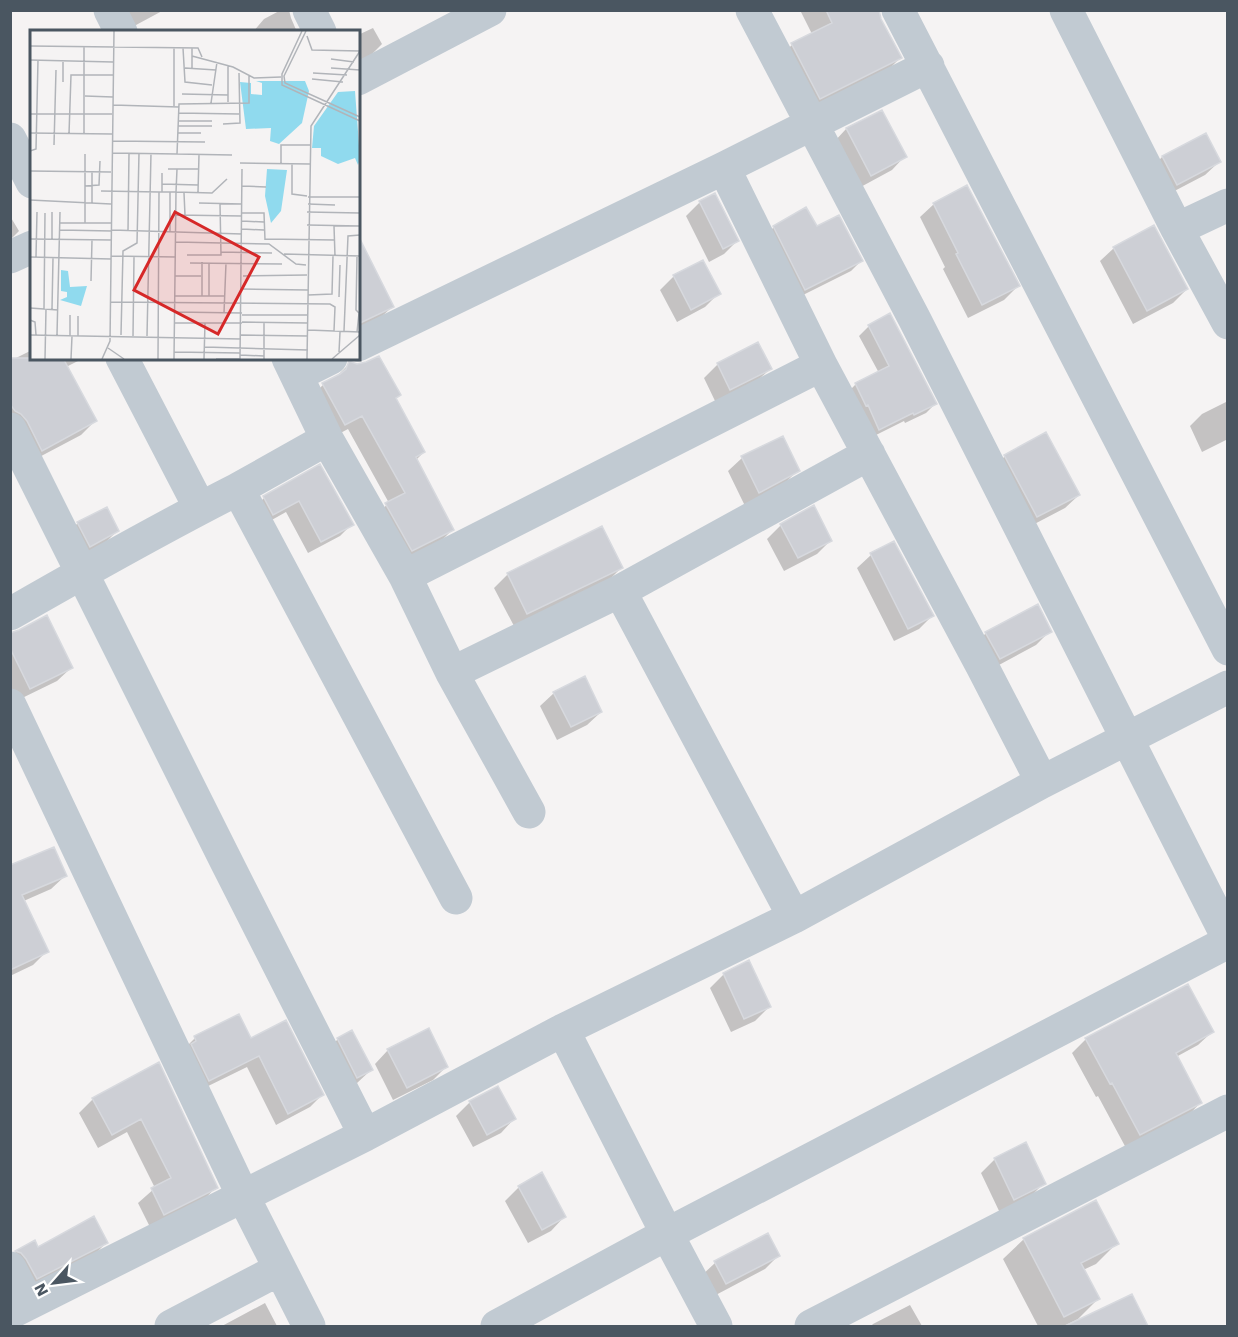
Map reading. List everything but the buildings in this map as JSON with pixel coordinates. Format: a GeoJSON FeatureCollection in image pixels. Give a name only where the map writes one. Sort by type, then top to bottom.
{"type":"FeatureCollection","features":[{"type":"Feature","properties":{"kind":"street"},"geometry":{"type":"LineString","coordinates":[[110,10],[120,30]]}},
{"type":"Feature","properties":{"kind":"street"},"geometry":{"type":"LineString","coordinates":[[309,10],[319,30]]}},
{"type":"Feature","properties":{"kind":"street"},"geometry":{"type":"LineString","coordinates":[[360,78],[490,10]]}},
{"type":"Feature","properties":{"kind":"street"},"geometry":{"type":"LineString","coordinates":[[497,1326],[667,1234],[1227,940],[914,318],[752,10]]}},
{"type":"Feature","properties":{"kind":"street"},"geometry":{"type":"LineString","coordinates":[[898,10],[1227,649]]}},
{"type":"Feature","properties":{"kind":"street"},"geometry":{"type":"LineString","coordinates":[[1066,10],[1227,323]]}},
{"type":"Feature","properties":{"kind":"street"},"geometry":{"type":"LineString","coordinates":[[360,344],[724,168],[928,66]]}},
{"type":"Feature","properties":{"kind":"street"},"geometry":{"type":"LineString","coordinates":[[10,139],[30,178]]}},
{"type":"Feature","properties":{"kind":"street"},"geometry":{"type":"LineString","coordinates":[[724,168],[821,365],[1042,782]]}},
{"type":"Feature","properties":{"kind":"street"},"geometry":{"type":"LineString","coordinates":[[1177,229],[1227,205]]}},
{"type":"Feature","properties":{"kind":"street"},"geometry":{"type":"LineString","coordinates":[[10,257],[30,248]]}},
{"type":"Feature","properties":{"kind":"street"},"geometry":{"type":"LineString","coordinates":[[123,360],[200,508]]}},
{"type":"Feature","properties":{"kind":"street"},"geometry":{"type":"LineString","coordinates":[[322,360],[292,367],[327,439],[405,576],[452,673],[529,812]]}},
{"type":"Feature","properties":{"kind":"street"},"geometry":{"type":"LineString","coordinates":[[405,576],[821,365]]}},
{"type":"Feature","properties":{"kind":"street"},"geometry":{"type":"LineString","coordinates":[[10,429],[365,1135]]}},
{"type":"Feature","properties":{"kind":"street"},"geometry":{"type":"LineString","coordinates":[[10,614],[327,439]]}},
{"type":"Feature","properties":{"kind":"street"},"geometry":{"type":"LineString","coordinates":[[452,673],[621,591],[869,454]]}},
{"type":"Feature","properties":{"kind":"street"},"geometry":{"type":"LineString","coordinates":[[238,489],[456,898]]}},
{"type":"Feature","properties":{"kind":"street"},"geometry":{"type":"LineString","coordinates":[[621,591],[794,917]]}},
{"type":"Feature","properties":{"kind":"street"},"geometry":{"type":"LineString","coordinates":[[10,1268],[19,1308],[365,1135],[563,1030],[794,917],[1042,782],[1227,687]]}},
{"type":"Feature","properties":{"kind":"street"},"geometry":{"type":"LineString","coordinates":[[10,705],[243,1196],[309,1326]]}},
{"type":"Feature","properties":{"kind":"street"},"geometry":{"type":"LineString","coordinates":[[563,1030],[716,1326]]}},
{"type":"Feature","properties":{"kind":"street"},"geometry":{"type":"LineString","coordinates":[[811,1326],[1227,1111]]}},
{"type":"Feature","properties":{"kind":"street"},"geometry":{"type":"LineString","coordinates":[[171,1326],[280,1269]]}}]}
